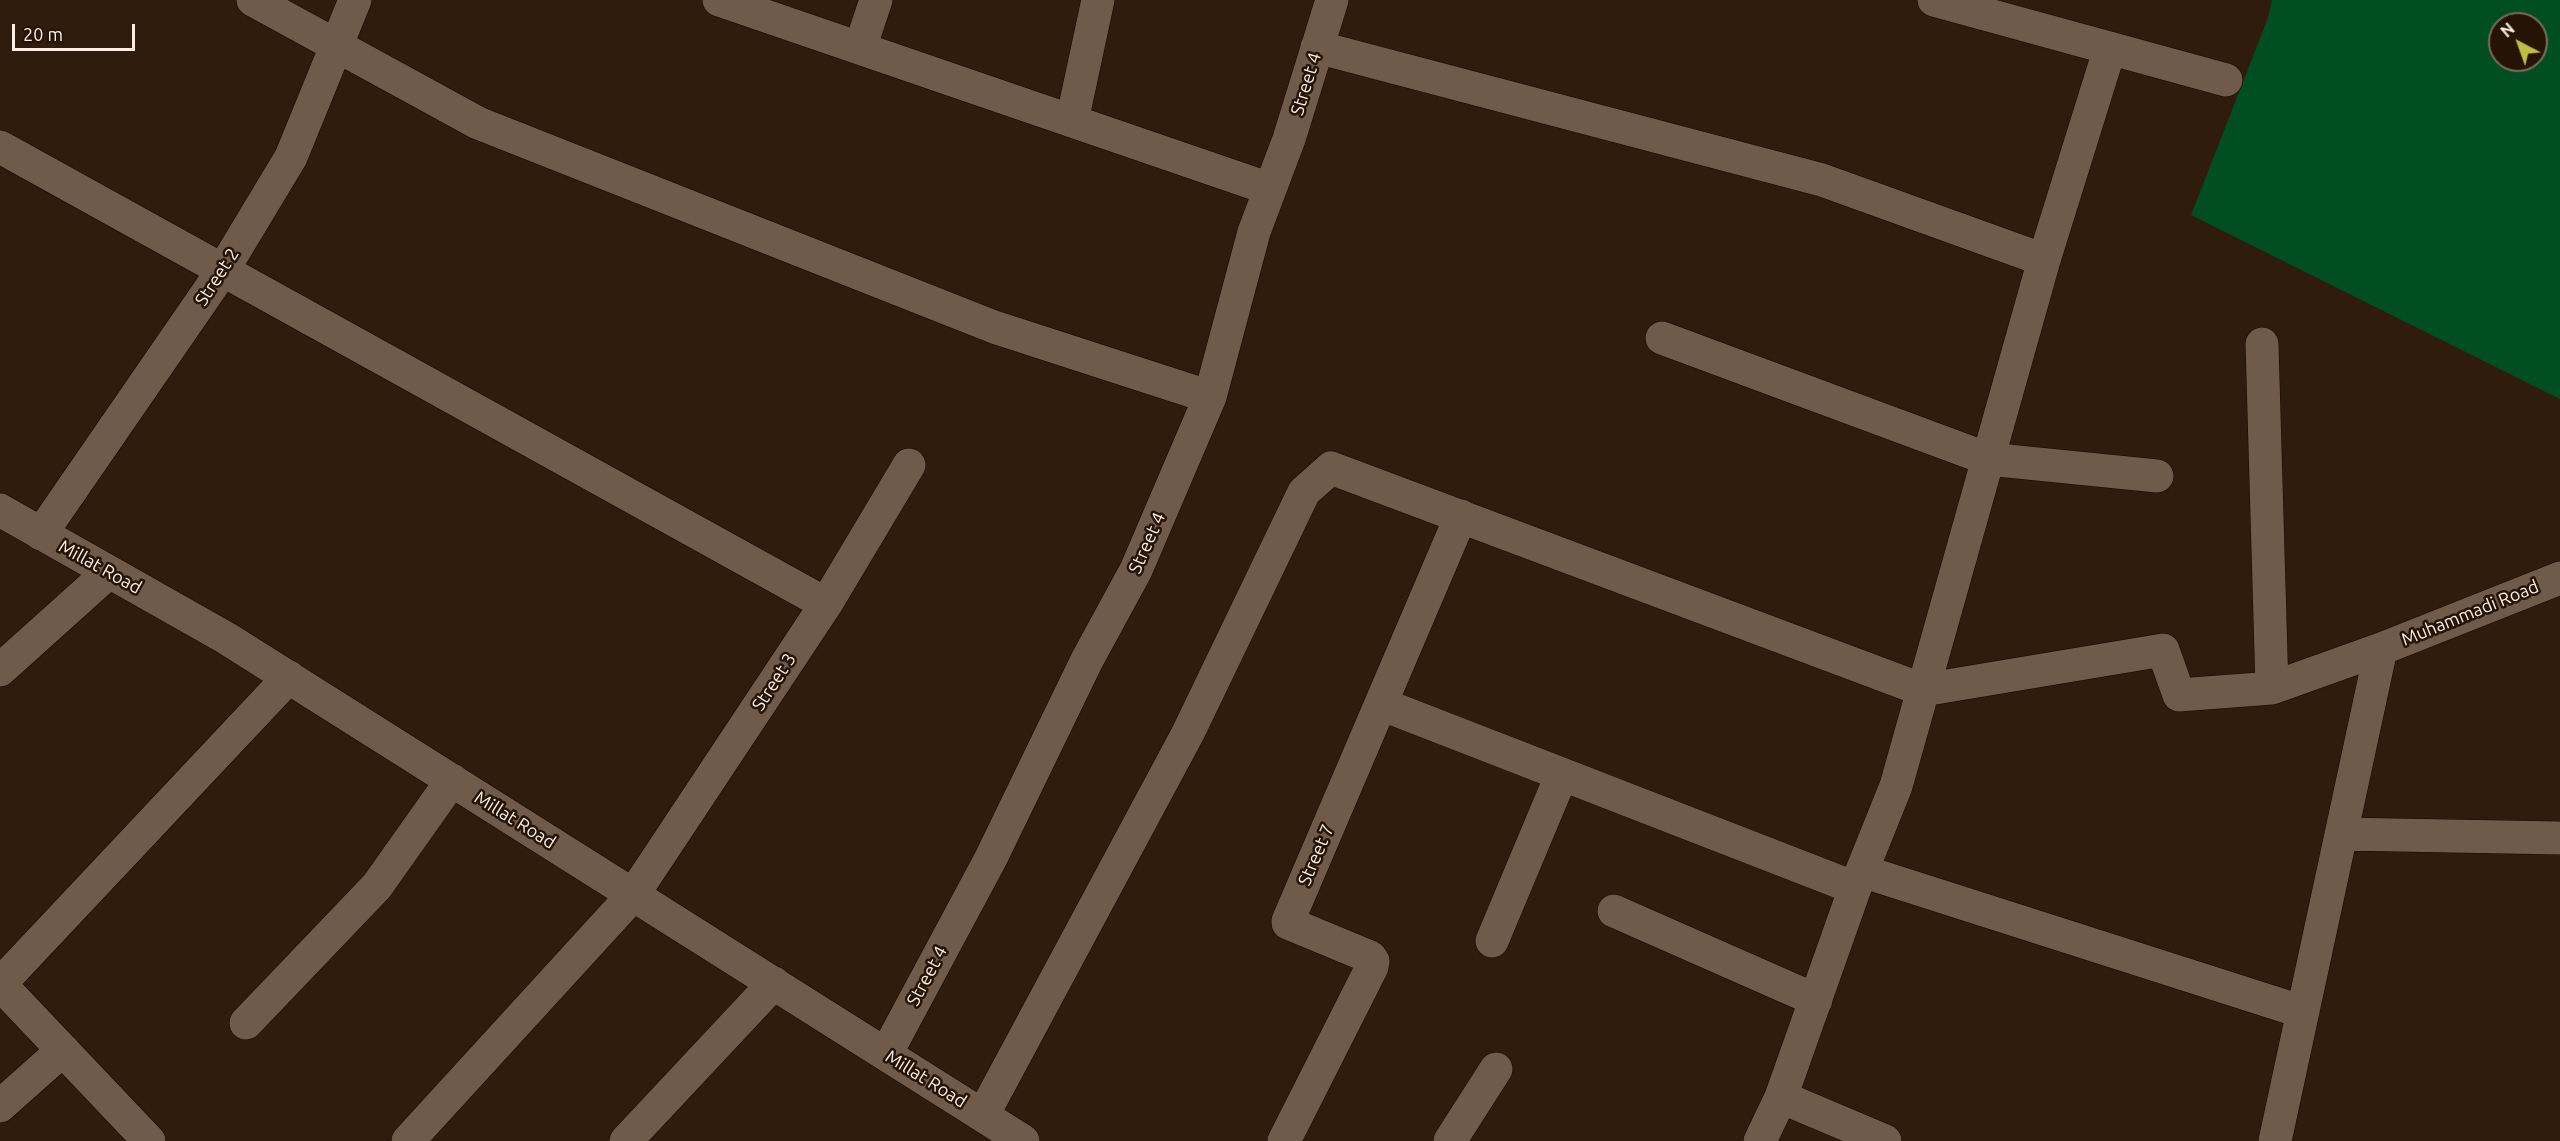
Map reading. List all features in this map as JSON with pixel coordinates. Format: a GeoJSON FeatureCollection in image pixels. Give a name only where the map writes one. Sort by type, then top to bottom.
{"type":"FeatureCollection","features":[{"type":"Feature","properties":{"kind":"street"},"geometry":{"type":"LineString","coordinates":[[253,0],[478,123],[994,327],[1210,397]]}},
{"type":"Feature","properties":{"kind":"street","name":"Street 2"},"geometry":{"type":"LineString","coordinates":[[41,534],[223,270],[291,157],[355,0]]}},
{"type":"Feature","properties":{"kind":"street"},"geometry":{"type":"LineString","coordinates":[[719,0],[1270,189]]}},
{"type":"Feature","properties":{"kind":"street"},"geometry":{"type":"LineString","coordinates":[[860,48],[876,0]]}},
{"type":"Feature","properties":{"kind":"street"},"geometry":{"type":"LineString","coordinates":[[1072,121],[1098,0]]}},
{"type":"Feature","properties":{"kind":"street","name":"Street 4"},"geometry":{"type":"LineString","coordinates":[[886,1054],[991,858],[1087,660],[1136,570],[1210,397],[1254,232],[1289,139],[1332,0]]}},
{"type":"Feature","properties":{"kind":"street"},"geometry":{"type":"LineString","coordinates":[[1934,0],[2226,80]]}},
{"type":"Feature","properties":{"kind":"street"},"geometry":{"type":"LineString","coordinates":[[1317,47],[1822,180],[2044,260]]}},
{"type":"Feature","properties":{"kind":"street"},"geometry":{"type":"LineString","coordinates":[[1760,1141],[1781,1097],[1859,880],[1896,786],[2044,260],[2110,48]]}},
{"type":"Feature","properties":{"kind":"street"},"geometry":{"type":"LineString","coordinates":[[0,147],[826,604]]}},
{"type":"Feature","properties":{"kind":"street"},"geometry":{"type":"LineString","coordinates":[[1662,338],[1988,459],[2157,476]]}},
{"type":"Feature","properties":{"kind":"street"},"geometry":{"type":"LineString","coordinates":[[2262,344],[2272,688]]}},
{"type":"Feature","properties":{"kind":"street","name":"Street 3"},"geometry":{"type":"LineString","coordinates":[[408,1141],[633,895],[826,604],[909,465]]}},
{"type":"Feature","properties":{"kind":"street"},"geometry":{"type":"LineString","coordinates":[[1002,1132],[1188,733],[1304,492],[1331,468],[1923,690]]}},
{"type":"Feature","properties":{"kind":"street","name":"Millat Road"},"geometry":{"type":"LineString","coordinates":[[0,510],[226,638],[289,677],[886,1054],[1002,1132]]}},
{"type":"Feature","properties":{"kind":"street","name":"Street 7"},"geometry":{"type":"LineString","coordinates":[[1284,1141],[1373,961],[1370,957],[1288,923],[1288,921],[1461,516]]}},
{"type":"Feature","properties":{"kind":"street"},"geometry":{"type":"LineString","coordinates":[[0,670],[108,572]]}},
{"type":"Feature","properties":{"kind":"street","name":"Muhammadi Road"},"geometry":{"type":"LineString","coordinates":[[1923,690],[2163,650],[2179,695],[2272,688],[2381,649],[2560,578]]}},
{"type":"Feature","properties":{"kind":"street"},"geometry":{"type":"LineString","coordinates":[[2275,1141],[2381,649]]}},
{"type":"Feature","properties":{"kind":"street"},"geometry":{"type":"LineString","coordinates":[[148,1141],[1,984],[289,677]]}},
{"type":"Feature","properties":{"kind":"street"},"geometry":{"type":"LineString","coordinates":[[1381,704],[1562,774],[1859,880],[2303,1012]]}},
{"type":"Feature","properties":{"kind":"street"},"geometry":{"type":"LineString","coordinates":[[1492,941],[1562,774]]}},
{"type":"Feature","properties":{"kind":"street"},"geometry":{"type":"LineString","coordinates":[[246,1023],[377,886],[452,780]]}},
{"type":"Feature","properties":{"kind":"street"},"geometry":{"type":"LineString","coordinates":[[2341,834],[2560,838]]}},
{"type":"Feature","properties":{"kind":"street"},"geometry":{"type":"LineString","coordinates":[[1614,911],[1816,1000]]}},
{"type":"Feature","properties":{"kind":"street"},"geometry":{"type":"LineString","coordinates":[[626,1141],[774,983]]}},
{"type":"Feature","properties":{"kind":"street"},"geometry":{"type":"LineString","coordinates":[[0,1106],[63,1050]]}},
{"type":"Feature","properties":{"kind":"street"},"geometry":{"type":"LineString","coordinates":[[1450,1141],[1496,1069]]}},
{"type":"Feature","properties":{"kind":"street"},"geometry":{"type":"LineString","coordinates":[[1781,1097],[1885,1141]]}},
{"type":"Feature","properties":{"kind":"green space"},"geometry":{"type":"Polygon","coordinates":[[[2272,0],[2560,0],[2560,399],[2191,215],[2268,18],[2272,0]]]}}]}
